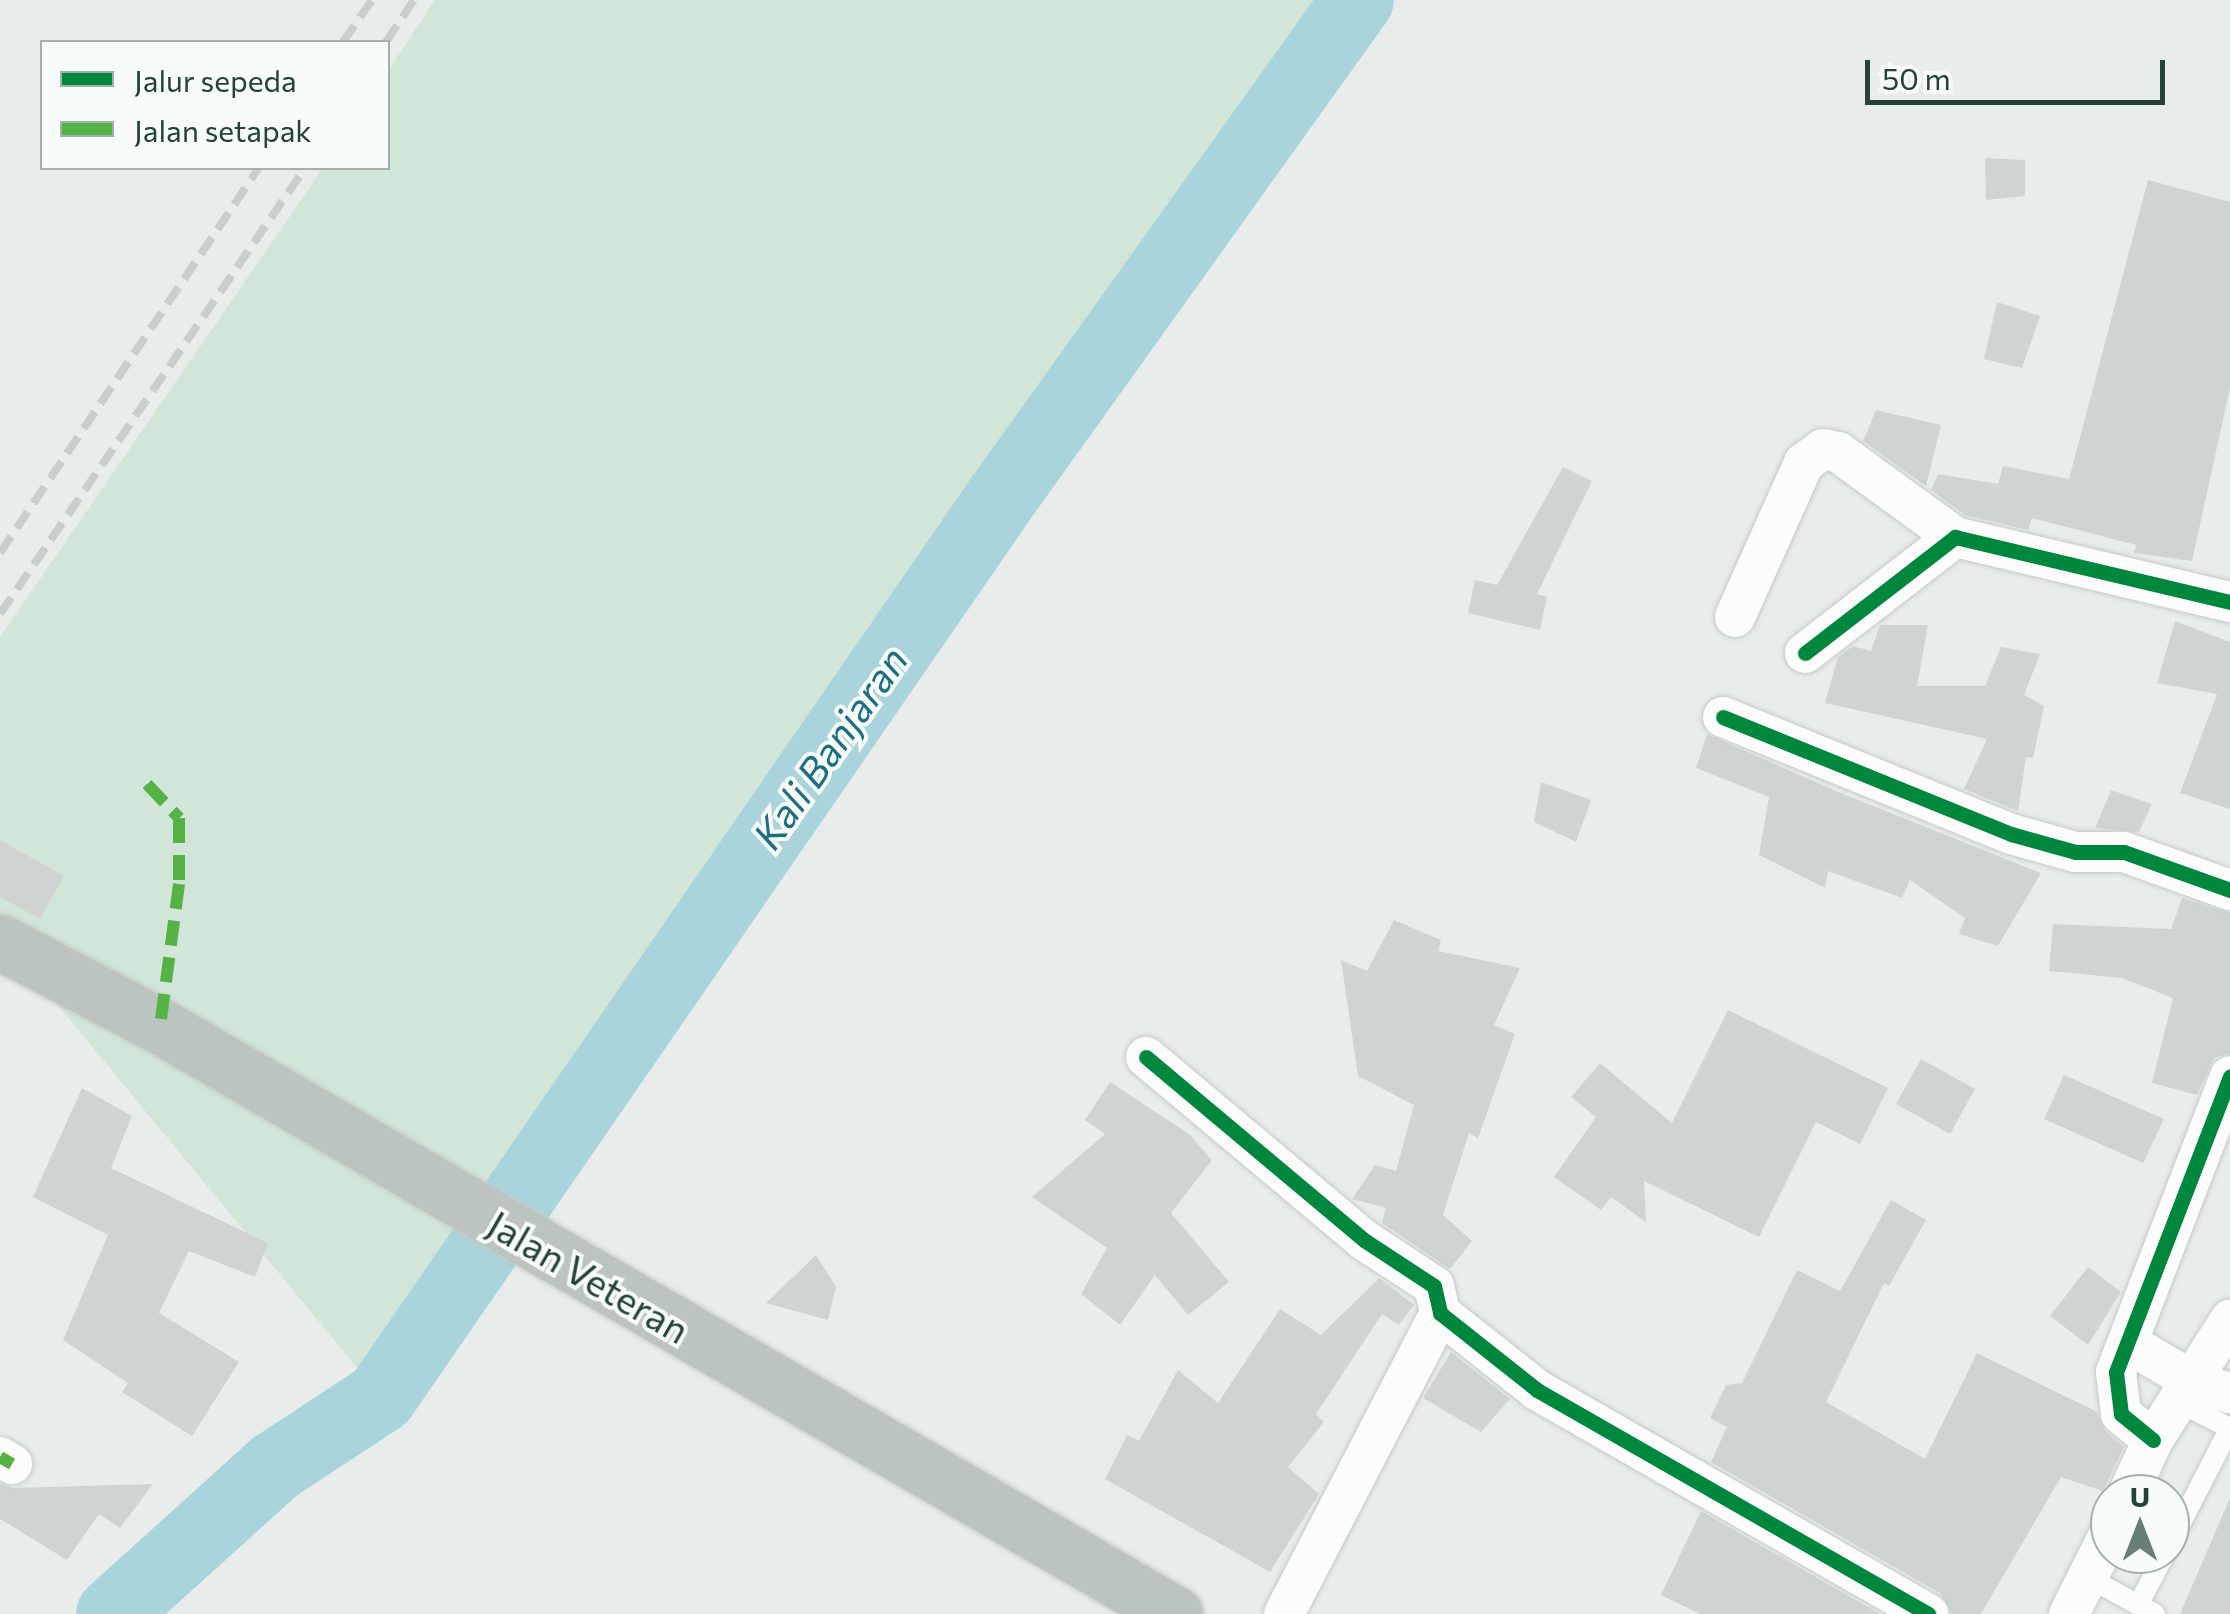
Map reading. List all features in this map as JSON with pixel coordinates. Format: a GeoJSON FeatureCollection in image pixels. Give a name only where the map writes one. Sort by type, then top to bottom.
{"type":"FeatureCollection","features":[{"type":"Feature","properties":{"kind":"highway","name":"Jalan Veteran"},"geometry":{"type":"LineString","coordinates":[[0,942],[160,1026],[299,1112],[1176,1614]]}},
{"type":"Feature","properties":{"kind":"street"},"geometry":{"type":"LineString","coordinates":[[1735,617],[1804,464],[1822,450],[1838,452],[1955,538],[2230,602]]}},
{"type":"Feature","properties":{"kind":"street"},"geometry":{"type":"LineString","coordinates":[[1804,653],[1955,538]]}},
{"type":"Feature","properties":{"kind":"street"},"geometry":{"type":"LineString","coordinates":[[1723,717],[2011,834],[2076,852],[2124,852],[2230,890]]}},
{"type":"Feature","properties":{"kind":"street"},"geometry":{"type":"LineString","coordinates":[[1146,1057],[1364,1240],[1434,1286],[1440,1313],[1538,1390],[1928,1614]]}},
{"type":"Feature","properties":{"kind":"street"},"geometry":{"type":"LineString","coordinates":[[2153,1440],[2121,1414],[2114,1393],[2128,1343],[2230,1076]]}},
{"type":"Feature","properties":{"kind":"street"},"geometry":{"type":"LineString","coordinates":[[1284,1614],[1440,1313]]}},
{"type":"Feature","properties":{"kind":"street"},"geometry":{"type":"LineString","coordinates":[[2137,1474],[2153,1440],[2230,1320]]}},
{"type":"Feature","properties":{"kind":"street"},"geometry":{"type":"LineString","coordinates":[[2128,1343],[2185,1392],[2230,1393]]}},
{"type":"Feature","properties":{"kind":"street"},"geometry":{"type":"LineString","coordinates":[[2069,1614],[2091,1574]]}},
{"type":"Feature","properties":{"kind":"lane"},"geometry":{"type":"LineString","coordinates":[[2185,1392],[2230,1428],[2190,1505]]}},
{"type":"Feature","properties":{"kind":"lane"},"geometry":{"type":"LineString","coordinates":[[2089,1578],[2147,1609],[2158,1574]]}},
{"type":"Feature","properties":{"kind":"green space"},"geometry":{"type":"Polygon","coordinates":[[[435,0],[1358,0],[999,501],[381,1397],[43,987],[0,965],[0,637],[322,170],[390,170],[390,68],[435,0]]]}},
{"type":"Feature","properties":{"kind":"building"},"geometry":{"type":"Polygon","coordinates":[[[1985,158],[2025,160],[2025,196],[1986,200],[1985,158]]]}},
{"type":"Feature","properties":{"kind":"building"},"geometry":{"type":"Polygon","coordinates":[[[2148,180],[2230,202],[2230,388],[2192,561],[2134,553],[2136,545],[2032,518],[2028,530],[1965,515],[1931,490],[1938,474],[1998,484],[2003,466],[2069,479],[2148,180]]]}},
{"type":"Feature","properties":{"kind":"building"},"geometry":{"type":"Polygon","coordinates":[[[1997,302],[2040,316],[2022,368],[1984,359],[1997,302]]]}},
{"type":"Feature","properties":{"kind":"building"},"geometry":{"type":"Polygon","coordinates":[[[1876,410],[1941,425],[1926,486],[1863,441],[1876,410]]]}},
{"type":"Feature","properties":{"kind":"building"},"geometry":{"type":"Polygon","coordinates":[[[1563,467],[1592,481],[1537,594],[1547,597],[1540,630],[1468,613],[1475,580],[1497,585],[1563,467]]]}},
{"type":"Feature","properties":{"kind":"building"},"geometry":{"type":"Polygon","coordinates":[[[2175,621],[2230,642],[2230,809],[2180,793],[2217,694],[2157,683],[2175,621]]]}},
{"type":"Feature","properties":{"kind":"building"},"geometry":{"type":"Polygon","coordinates":[[[1880,625],[1928,625],[1917,686],[1985,686],[2001,647],[2040,654],[2024,695],[2044,706],[2033,758],[2026,757],[2018,811],[1964,789],[1987,739],[1825,703],[1838,657],[1853,646],[1871,651],[1880,625]]]}},
{"type":"Feature","properties":{"kind":"building"},"geometry":{"type":"Polygon","coordinates":[[[1707,734],[1838,792],[2041,873],[1998,946],[1959,934],[1965,918],[1910,880],[1902,898],[1828,871],[1825,888],[1759,855],[1769,797],[1696,768],[1707,734]]]}},
{"type":"Feature","properties":{"kind":"building"},"geometry":{"type":"Polygon","coordinates":[[[1541,782],[1591,800],[1576,842],[1534,822],[1541,782]]]}},
{"type":"Feature","properties":{"kind":"building"},"geometry":{"type":"Polygon","coordinates":[[[2111,790],[2152,804],[2139,832],[2095,828],[2111,790]]]}},
{"type":"Feature","properties":{"kind":"building"},"geometry":{"type":"Polygon","coordinates":[[[0,840],[64,876],[40,919],[0,897],[0,840]]]}},
{"type":"Feature","properties":{"kind":"building"},"geometry":{"type":"Polygon","coordinates":[[[2182,898],[2230,913],[2230,1053],[2214,1058],[2197,1095],[2152,1083],[2173,998],[2122,978],[2049,971],[2053,924],[2171,929],[2182,898]]]}},
{"type":"Feature","properties":{"kind":"building"},"geometry":{"type":"Polygon","coordinates":[[[1394,920],[1441,940],[1438,951],[1520,968],[1494,1025],[1515,1034],[1478,1138],[1469,1133],[1443,1215],[1472,1241],[1450,1269],[1382,1223],[1386,1208],[1352,1199],[1375,1165],[1396,1171],[1414,1105],[1358,1076],[1341,960],[1367,971],[1394,920]]]}},
{"type":"Feature","properties":{"kind":"building"},"geometry":{"type":"Polygon","coordinates":[[[1728,1010],[1888,1088],[1860,1144],[1816,1122],[1759,1237],[1644,1181],[1646,1222],[1611,1197],[1601,1210],[1554,1177],[1596,1117],[1571,1097],[1600,1063],[1672,1123],[1728,1010]]]}},
{"type":"Feature","properties":{"kind":"building"},"geometry":{"type":"Polygon","coordinates":[[[1921,1059],[1975,1089],[1950,1134],[1896,1104],[1921,1059]]]}},
{"type":"Feature","properties":{"kind":"building"},"geometry":{"type":"Polygon","coordinates":[[[2064,1075],[2164,1119],[2143,1163],[2044,1119],[2064,1075]]]}},
{"type":"Feature","properties":{"kind":"building"},"geometry":{"type":"Polygon","coordinates":[[[1110,1082],[1189,1134],[1212,1160],[1171,1213],[1229,1282],[1188,1315],[1155,1275],[1120,1325],[1081,1294],[1107,1248],[1032,1197],[1105,1134],[1085,1120],[1110,1082]]]}},
{"type":"Feature","properties":{"kind":"building"},"geometry":{"type":"Polygon","coordinates":[[[82,1088],[132,1116],[111,1168],[268,1243],[255,1277],[189,1251],[159,1313],[239,1362],[192,1436],[122,1392],[128,1383],[63,1340],[108,1235],[33,1197],[82,1088]]]}},
{"type":"Feature","properties":{"kind":"building"},"geometry":{"type":"Polygon","coordinates":[[[1891,1200],[1926,1220],[1889,1286],[1884,1283],[1826,1402],[1925,1459],[1977,1353],[2097,1412],[2105,1431],[2124,1447],[2111,1474],[2090,1474],[2090,1487],[2061,1477],[1981,1614],[1952,1614],[1940,1593],[1711,1462],[1727,1427],[1710,1418],[1726,1385],[1742,1383],[1797,1270],[1840,1291],[1891,1200]]]}},
{"type":"Feature","properties":{"kind":"building"},"geometry":{"type":"Polygon","coordinates":[[[816,1255],[836,1287],[828,1320],[766,1303],[816,1255]]]}},
{"type":"Feature","properties":{"kind":"building"},"geometry":{"type":"Polygon","coordinates":[[[2088,1267],[2121,1292],[2088,1345],[2050,1316],[2088,1267]]]}},
{"type":"Feature","properties":{"kind":"building"},"geometry":{"type":"Polygon","coordinates":[[[1379,1278],[1414,1305],[1399,1325],[1382,1314],[1316,1414],[1324,1422],[1288,1467],[1319,1494],[1270,1572],[1105,1479],[1127,1435],[1139,1441],[1178,1370],[1218,1403],[1280,1309],[1321,1335],[1379,1278]]]}},
{"type":"Feature","properties":{"kind":"building"},"geometry":{"type":"Polygon","coordinates":[[[1451,1352],[1510,1399],[1481,1432],[1423,1398],[1451,1352]]]}},
{"type":"Feature","properties":{"kind":"building"},"geometry":{"type":"Polygon","coordinates":[[[0,1484],[13,1488],[153,1484],[120,1528],[99,1514],[67,1560],[0,1519],[0,1484]]]}},
{"type":"Feature","properties":{"kind":"building"},"geometry":{"type":"Polygon","coordinates":[[[2230,1498],[2230,1614],[2180,1614],[2230,1498]]]}},
{"type":"Feature","properties":{"kind":"building"},"geometry":{"type":"Polygon","coordinates":[[[1701,1511],[1880,1614],[1700,1614],[1661,1595],[1701,1511]]]}},
{"type":"Feature","properties":{"kind":"waterway","name":"Kali Banjaran"},"geometry":{"type":"LineString","coordinates":[[112,1614],[276,1466],[381,1397],[999,501],[1358,0]]}},
{"type":"Feature","properties":{"kind":"railway"},"geometry":{"type":"LineString","coordinates":[[344,40],[372,0]]}},
{"type":"Feature","properties":{"kind":"railway"},"geometry":{"type":"LineString","coordinates":[[387,40],[414,0]]}},
{"type":"Feature","properties":{"kind":"railway"},"geometry":{"type":"LineString","coordinates":[[0,553],[258,170]]}},
{"type":"Feature","properties":{"kind":"railway"},"geometry":{"type":"LineString","coordinates":[[0,614],[304,170]]}},
{"type":"Feature","properties":{"kind":"marked path"},"geometry":{"type":"LineString","coordinates":[[147,784],[179,818],[179,884],[160,1026]]}},
{"type":"Feature","properties":{"kind":"marked path"},"geometry":{"type":"LineString","coordinates":[[0,1457],[12,1464]]}},
{"type":"Feature","properties":{"kind":"cycle path"},"geometry":{"type":"LineString","coordinates":[[1805,653],[1955,537],[2230,602]]}},
{"type":"Feature","properties":{"kind":"cycle path"},"geometry":{"type":"LineString","coordinates":[[1723,717],[2011,834],[2076,852],[2124,852],[2230,890]]}},
{"type":"Feature","properties":{"kind":"cycle path"},"geometry":{"type":"LineString","coordinates":[[1146,1057],[1364,1240],[1434,1286],[1440,1313],[1537,1390],[1928,1614]]}},
{"type":"Feature","properties":{"kind":"cycle path"},"geometry":{"type":"LineString","coordinates":[[2153,1440],[2121,1414],[2116,1372],[2230,1076]]}}]}
